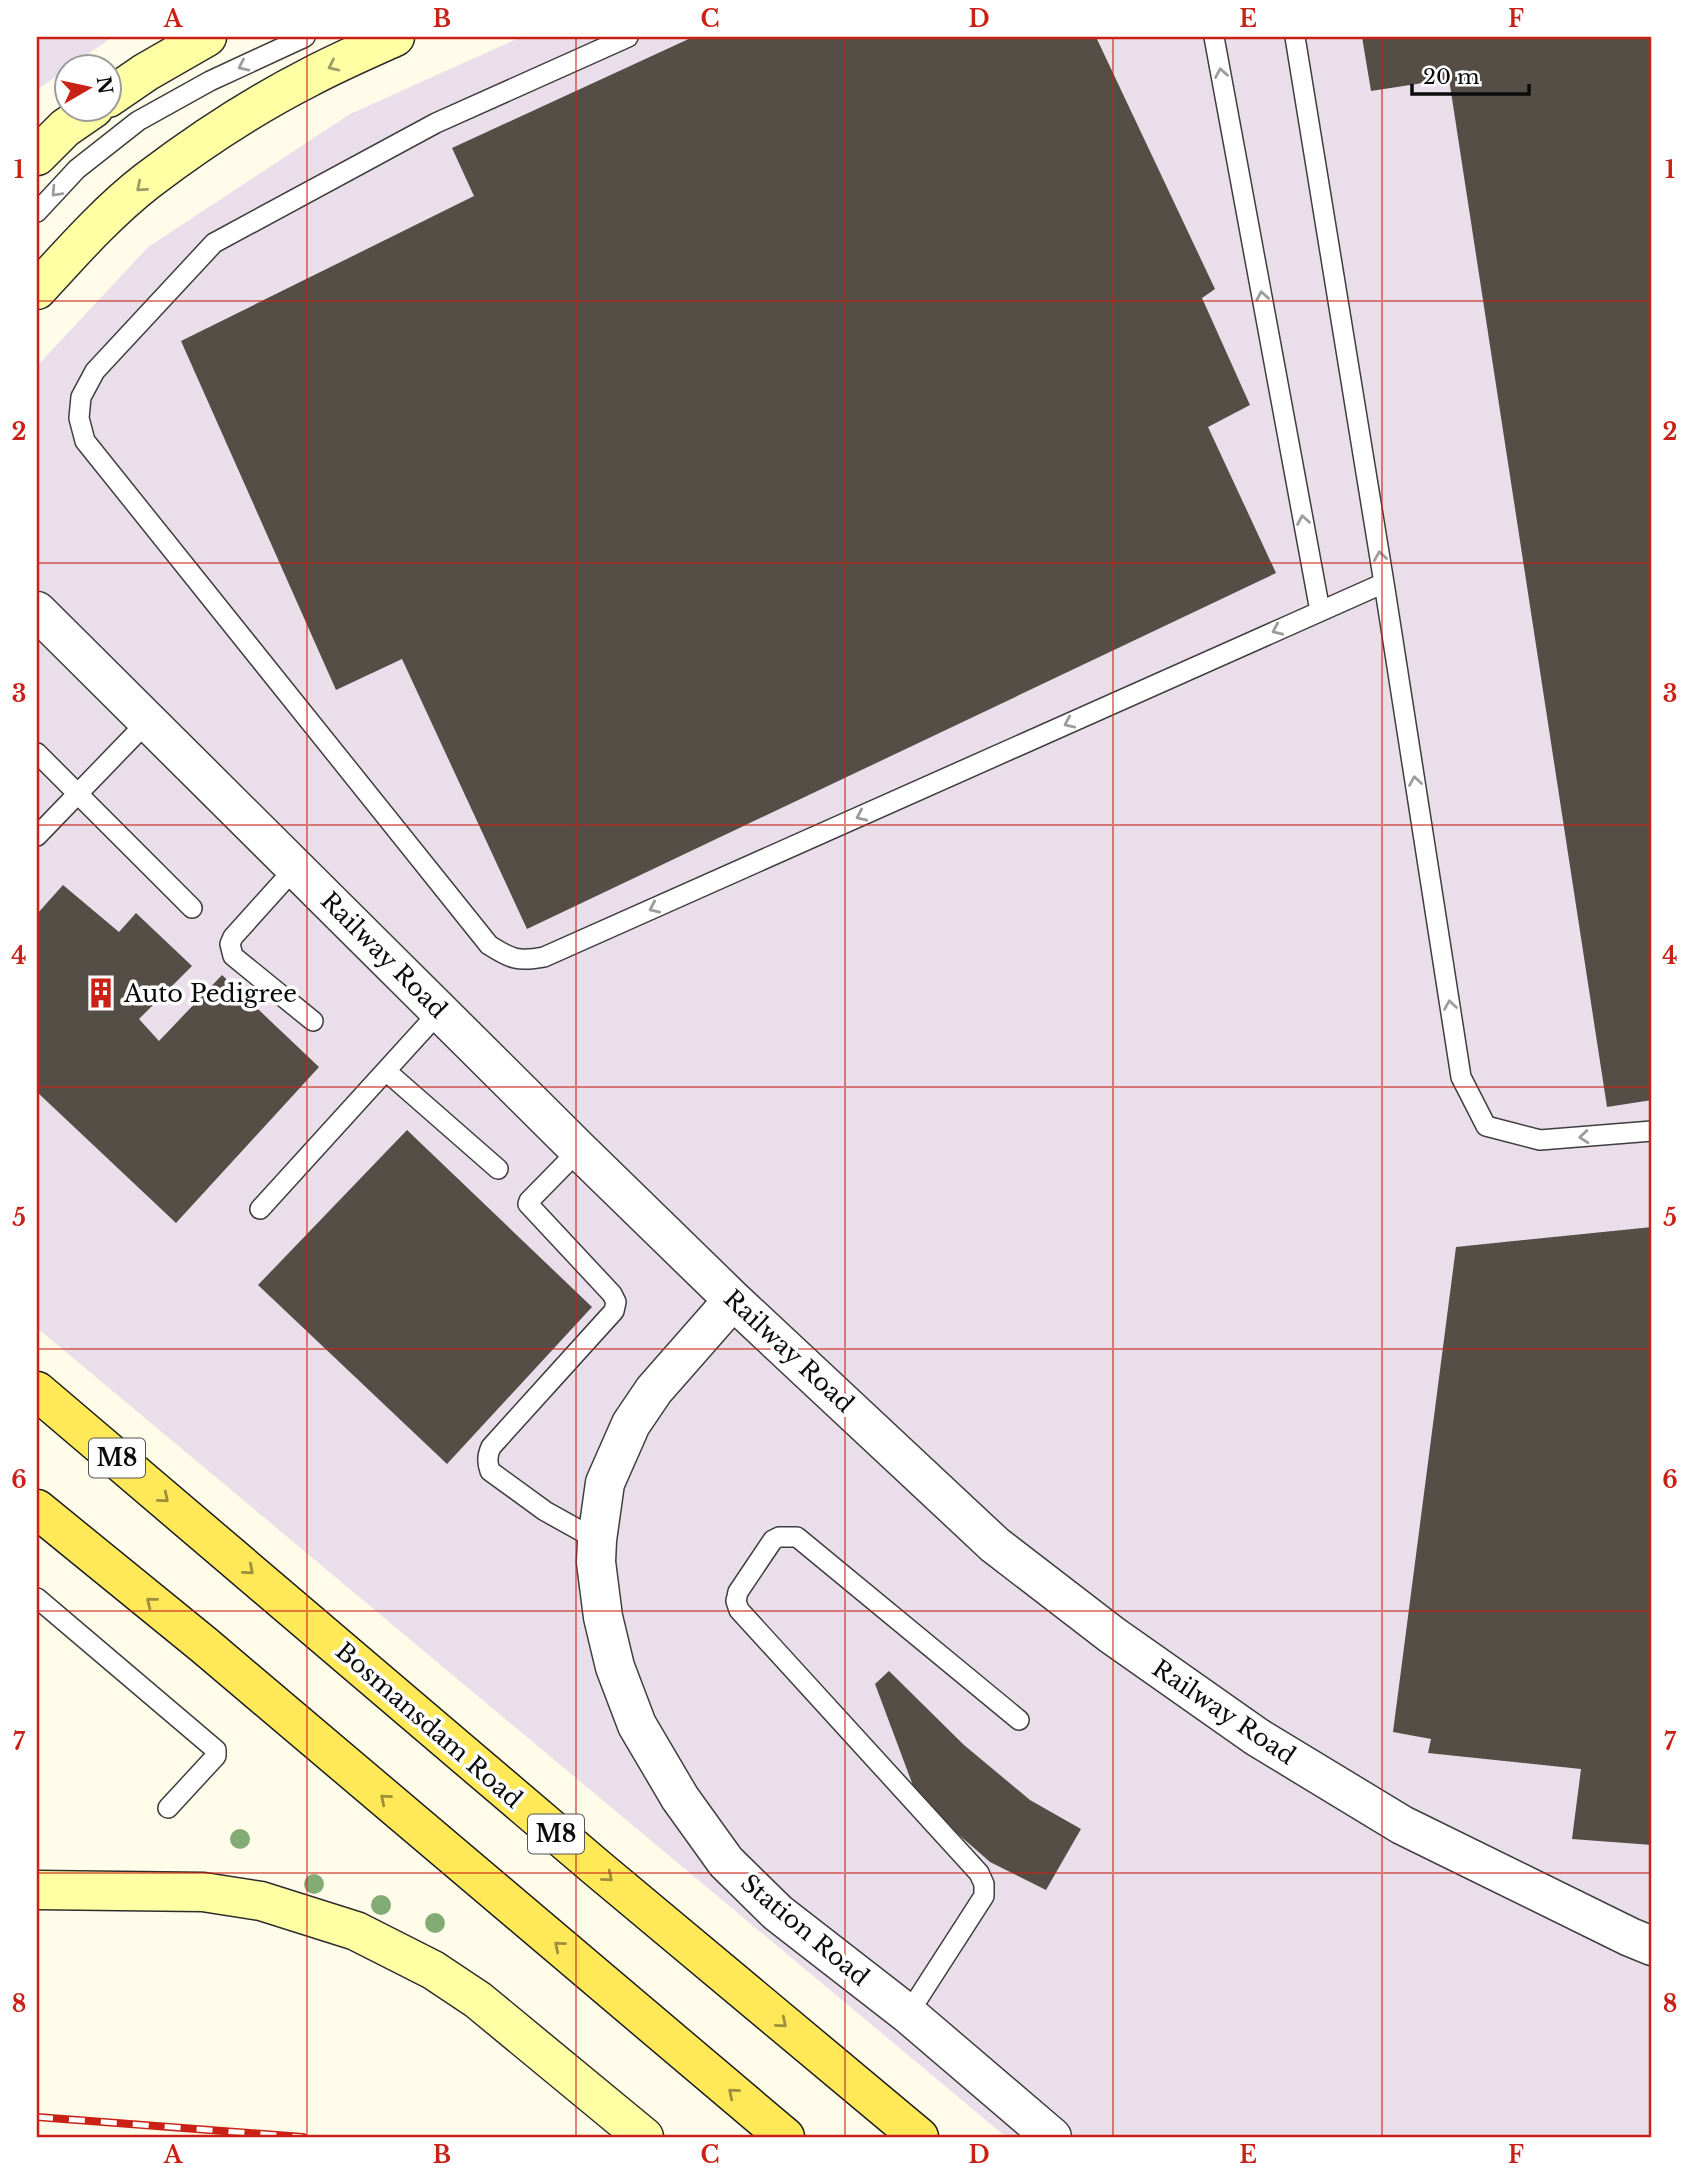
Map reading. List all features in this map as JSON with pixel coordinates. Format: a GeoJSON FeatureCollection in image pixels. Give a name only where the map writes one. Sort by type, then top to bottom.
{"type":"FeatureCollection","features":[{"type":"Feature","properties":{"kind":"main road","name":"Bosmansdam Road"},"geometry":{"type":"LineString","coordinates":[[37,1391],[597,1868],[919,2137]]}},
{"type":"Feature","properties":{"kind":"main road"},"geometry":{"type":"LineString","coordinates":[[37,1508],[204,1645],[785,2137]]}},
{"type":"Feature","properties":{"kind":"street"},"geometry":{"type":"LineString","coordinates":[[122,88],[207,37]]}},
{"type":"Feature","properties":{"kind":"street"},"geometry":{"type":"LineString","coordinates":[[37,290],[98,225],[145,183],[202,141],[309,77],[395,37]]}},
{"type":"Feature","properties":{"kind":"street"},"geometry":{"type":"LineString","coordinates":[[37,156],[74,122]]}},
{"type":"Feature","properties":{"kind":"street","name":"Railway Road"},"geometry":{"type":"LineString","coordinates":[[37,611],[579,1150],[733,1300],[995,1545],[1112,1635],[1257,1737],[1402,1825],[1652,1946]]}},
{"type":"Feature","properties":{"kind":"street","name":"Station Road"},"geometry":{"type":"LineString","coordinates":[[733,1300],[654,1390],[631,1424],[605,1483],[596,1562],[603,1617],[615,1668],[636,1726],[680,1798],[726,1861],[778,1913],[908,2014],[1052,2137]]}},
{"type":"Feature","properties":{"kind":"street"},"geometry":{"type":"LineString","coordinates":[[37,1890],[203,1892],[261,1901],[356,1931],[433,1970],[478,2000],[644,2137]]}},
{"type":"Feature","properties":{"kind":"lane"},"geometry":{"type":"LineString","coordinates":[[37,212],[77,169],[138,121],[210,81],[305,37]]}},
{"type":"Feature","properties":{"kind":"lane"},"geometry":{"type":"LineString","coordinates":[[628,37],[436,124],[214,243],[95,370],[81,397],[79,418],[85,441],[489,945],[509,958],[524,961],[544,957],[1384,583]]}},
{"type":"Feature","properties":{"kind":"lane"},"geometry":{"type":"LineString","coordinates":[[1214,37],[1320,611]]}},
{"type":"Feature","properties":{"kind":"lane"},"geometry":{"type":"LineString","coordinates":[[1295,37],[1461,1077],[1486,1126],[1540,1140],[1652,1131]]}},
{"type":"Feature","properties":{"kind":"lane"},"geometry":{"type":"LineString","coordinates":[[37,836],[149,720]]}},
{"type":"Feature","properties":{"kind":"lane"},"geometry":{"type":"LineString","coordinates":[[37,753],[192,908]]}},
{"type":"Feature","properties":{"kind":"lane"},"geometry":{"type":"LineString","coordinates":[[296,867],[230,944],[233,956],[313,1021]]}},
{"type":"Feature","properties":{"kind":"lane"},"geometry":{"type":"LineString","coordinates":[[260,1209],[440,1011]]}},
{"type":"Feature","properties":{"kind":"lane"},"geometry":{"type":"LineString","coordinates":[[386,1071],[498,1169]]}},
{"type":"Feature","properties":{"kind":"lane"},"geometry":{"type":"LineString","coordinates":[[579,1150],[528,1204],[612,1294],[616,1302],[614,1311],[491,1447],[487,1464],[490,1471],[545,1511],[597,1540]]}},
{"type":"Feature","properties":{"kind":"lane"},"geometry":{"type":"LineString","coordinates":[[908,2014],[984,1896],[984,1884],[979,1873],[738,1610],[738,1592],[774,1540],[779,1537],[797,1537],[1019,1720]]}},
{"type":"Feature","properties":{"kind":"lane"},"geometry":{"type":"LineString","coordinates":[[37,1598],[216,1750],[216,1756],[168,1808]]}},
{"type":"Feature","properties":{"kind":"shaded area"},"geometry":{"type":"Polygon","coordinates":[[[37,37],[113,37],[91,52],[52,52],[52,79],[37,90],[37,37]]]}},
{"type":"Feature","properties":{"kind":"shaded area"},"geometry":{"type":"Polygon","coordinates":[[[521,37],[1652,37],[1652,2137],[1006,2137],[37,1328],[37,366],[148,247],[350,114],[521,37]]]}},
{"type":"Feature","properties":{"kind":"building"},"geometry":{"type":"Polygon","coordinates":[[[693,37],[1096,37],[1215,289],[1202,298],[1250,405],[1208,427],[1276,573],[527,929],[402,659],[336,690],[181,341],[474,196],[452,148],[693,37]]]}},
{"type":"Feature","properties":{"kind":"building"},"geometry":{"type":"Polygon","coordinates":[[[1362,37],[1652,37],[1652,1100],[1607,1107],[1449,79],[1371,91],[1362,37]]]}},
{"type":"Feature","properties":{"kind":"building"},"geometry":{"type":"Polygon","coordinates":[[[63,885],[119,932],[136,913],[192,966],[139,1019],[159,1041],[222,975],[319,1067],[176,1223],[37,1092],[37,914],[63,885]]]}},
{"type":"Feature","properties":{"kind":"building"},"geometry":{"type":"Polygon","coordinates":[[[407,1130],[592,1307],[447,1464],[258,1285],[407,1130]]]}},
{"type":"Feature","properties":{"kind":"building"},"geometry":{"type":"Polygon","coordinates":[[[1652,1227],[1652,1845],[1572,1839],[1581,1769],[1428,1753],[1431,1739],[1393,1732],[1456,1247],[1652,1227]]]}},
{"type":"Feature","properties":{"kind":"building"},"geometry":{"type":"Polygon","coordinates":[[[889,1671],[964,1745],[1030,1800],[1081,1829],[1046,1890],[990,1862],[918,1799],[875,1684],[889,1671]]]}},
{"type":"Feature","properties":{"kind":"railway"},"geometry":{"type":"LineString","coordinates":[[37,2117],[303,2137]]}},
{"type":"Feature","properties":{"kind":"place","name":"Auto Pedigree"},"geometry":{"type":"Point","coordinates":[101,993]}}]}
